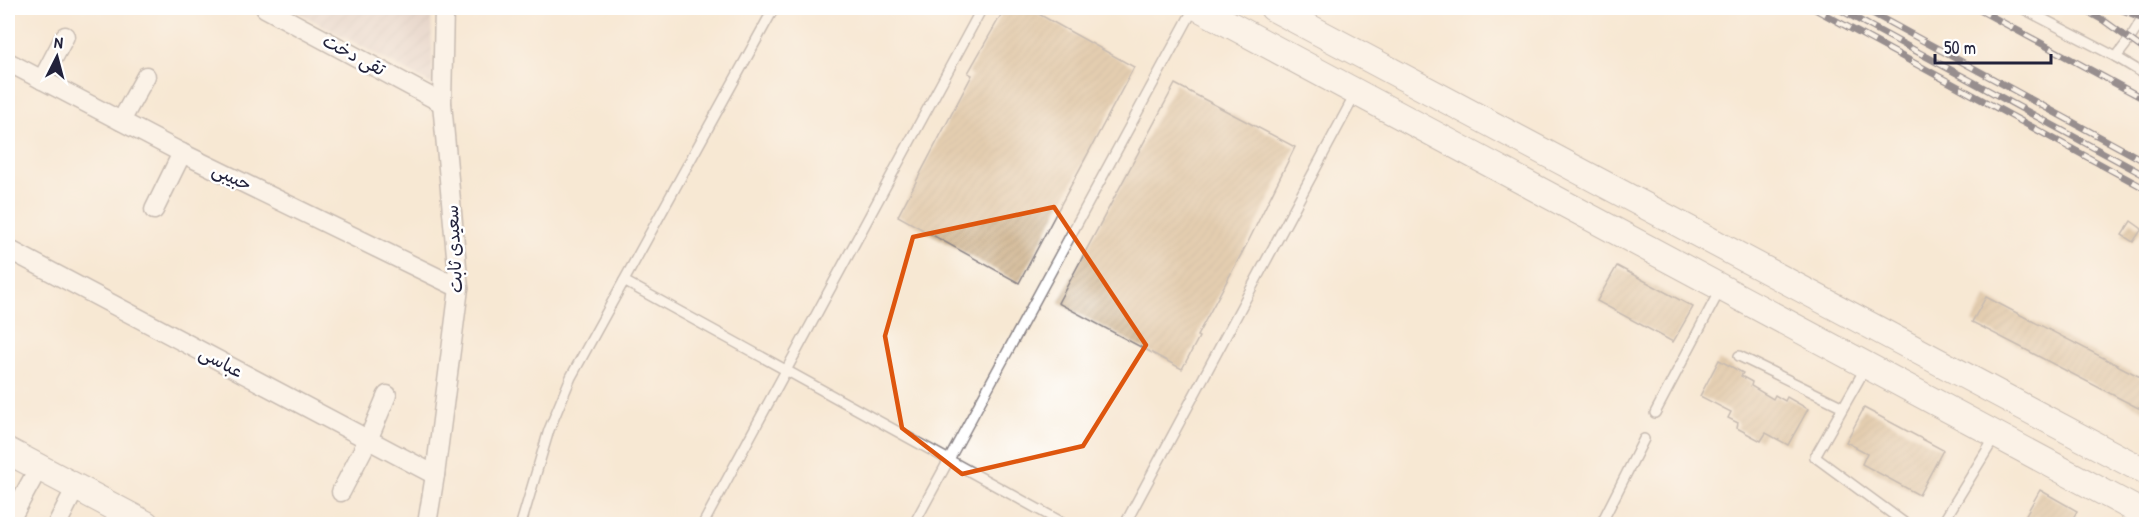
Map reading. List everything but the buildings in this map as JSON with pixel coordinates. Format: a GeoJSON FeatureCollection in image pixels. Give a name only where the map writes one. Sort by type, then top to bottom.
{"type":"FeatureCollection","features":[{"type":"Feature","properties":{"kind":"street","name":"تقی دخت"},"geometry":{"type":"LineString","coordinates":[[265,8],[442,103]]}},
{"type":"Feature","properties":{"kind":"street","name":"سعیدی ثابت"},"geometry":{"type":"LineString","coordinates":[[427,525],[459,288],[442,103],[444,8]]}},
{"type":"Feature","properties":{"kind":"street"},"geometry":{"type":"LineString","coordinates":[[1198,8],[2146,515]]}},
{"type":"Feature","properties":{"kind":"street"},"geometry":{"type":"LineString","coordinates":[[1273,8],[2146,472]]}},
{"type":"Feature","properties":{"kind":"street"},"geometry":{"type":"LineString","coordinates":[[42,80],[64,36]]}},
{"type":"Feature","properties":{"kind":"street"},"geometry":{"type":"LineString","coordinates":[[1356,92],[1371,60]]}},
{"type":"Feature","properties":{"kind":"street","name":"حبیبی"},"geometry":{"type":"LineString","coordinates":[[8,62],[182,153],[459,288]]}},
{"type":"Feature","properties":{"kind":"street"},"geometry":{"type":"LineString","coordinates":[[121,121],[146,76]]}},
{"type":"Feature","properties":{"kind":"street"},"geometry":{"type":"LineString","coordinates":[[154,210],[182,153]]}},
{"type":"Feature","properties":{"kind":"street","name":"عباسی"},"geometry":{"type":"LineString","coordinates":[[8,249],[435,475]]}},
{"type":"Feature","properties":{"kind":"street"},"geometry":{"type":"LineString","coordinates":[[1728,291],[1753,263]]}},
{"type":"Feature","properties":{"kind":"street"},"geometry":{"type":"LineString","coordinates":[[341,492],[368,440],[387,395]]}},
{"type":"Feature","properties":{"kind":"street"},"geometry":{"type":"LineString","coordinates":[[8,454],[146,525]]}},
{"type":"Feature","properties":{"kind":"street"},"geometry":{"type":"LineString","coordinates":[[8,525],[39,468]]}},
{"type":"Feature","properties":{"kind":"street"},"geometry":{"type":"LineString","coordinates":[[57,525],[76,487]]}},
{"type":"Feature","properties":{"kind":"lane"},"geometry":{"type":"LineString","coordinates":[[521,525],[549,430],[571,377],[774,8]]}},
{"type":"Feature","properties":{"kind":"lane"},"geometry":{"type":"LineString","coordinates":[[703,525],[982,8]]}},
{"type":"Feature","properties":{"kind":"lane"},"geometry":{"type":"LineString","coordinates":[[914,525],[947,460],[1194,8]]}},
{"type":"Feature","properties":{"kind":"lane"},"geometry":{"type":"LineString","coordinates":[[2022,8],[2146,75]]}},
{"type":"Feature","properties":{"kind":"lane"},"geometry":{"type":"LineString","coordinates":[[2116,57],[2130,39],[2145,8]]}},
{"type":"Feature","properties":{"kind":"lane"},"geometry":{"type":"LineString","coordinates":[[1125,525],[1356,92]]}},
{"type":"Feature","properties":{"kind":"lane"},"geometry":{"type":"LineString","coordinates":[[624,281],[1065,525]]}},
{"type":"Feature","properties":{"kind":"lane"},"geometry":{"type":"LineString","coordinates":[[1655,412],[1728,291]]}},
{"type":"Feature","properties":{"kind":"lane"},"geometry":{"type":"LineString","coordinates":[[1739,356],[1843,407]]}},
{"type":"Feature","properties":{"kind":"lane"},"geometry":{"type":"LineString","coordinates":[[1867,365],[1815,457],[1906,525]]}},
{"type":"Feature","properties":{"kind":"lane"},"geometry":{"type":"LineString","coordinates":[[1942,525],[1996,435]]}},
{"type":"Feature","properties":{"kind":"lane"},"geometry":{"type":"LineString","coordinates":[[1601,525],[1644,439]]}},
{"type":"Feature","properties":{"kind":"highlighted area"},"geometry":{"type":"Polygon","coordinates":[[[1054,207],[1146,345],[1083,446],[962,474],[902,428],[885,336],[913,237],[1054,207]]]}},
{"type":"Feature","properties":{"kind":"shaded area"},"geometry":{"type":"Polygon","coordinates":[[[290,8],[431,8],[433,85],[290,8]]]}},
{"type":"Feature","properties":{"kind":"railway"},"geometry":{"type":"LineString","coordinates":[[1813,8],[2146,189]]}},
{"type":"Feature","properties":{"kind":"railway"},"geometry":{"type":"LineString","coordinates":[[1837,8],[2146,176]]}},
{"type":"Feature","properties":{"kind":"railway"},"geometry":{"type":"LineString","coordinates":[[1863,8],[2146,162]]}},
{"type":"Feature","properties":{"kind":"railway"},"geometry":{"type":"LineString","coordinates":[[1976,8],[2146,100]]}},
{"type":"Feature","properties":{"kind":"railway"},"geometry":{"type":"LineString","coordinates":[[2081,8],[2103,20],[2146,51]]}},
{"type":"Feature","properties":{"kind":"railway"},"geometry":{"type":"LineString","coordinates":[[2117,8],[2146,19]]}}]}
